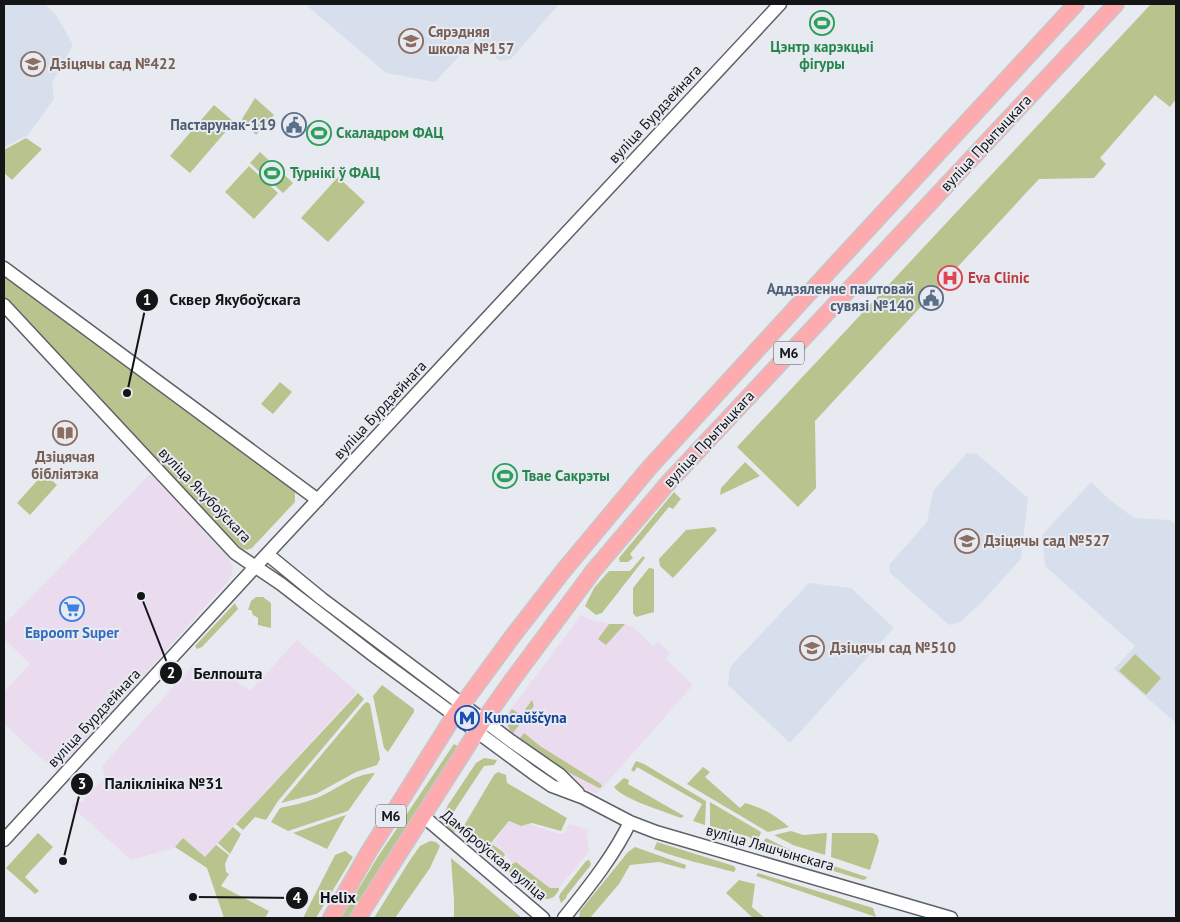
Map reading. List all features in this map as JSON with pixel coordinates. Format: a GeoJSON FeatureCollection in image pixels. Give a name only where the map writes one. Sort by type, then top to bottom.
{"type":"FeatureCollection","features":[{"type":"Feature","properties":{"kind":"main road","name":"вуліца Бурдзейнага"},"geometry":{"type":"LineString","coordinates":[[4,840],[267,554],[780,4]]}},
{"type":"Feature","properties":{"kind":"main road","name":"вуліца Прытыцкага"},"geometry":{"type":"LineString","coordinates":[[331,918],[373,846],[459,710],[564,570],[650,467],[1076,4]]}},
{"type":"Feature","properties":{"kind":"main road","name":"вуліца Прытыцкага"},"geometry":{"type":"LineString","coordinates":[[358,918],[512,678],[594,570],[668,483],[1116,4]]}},
{"type":"Feature","properties":{"kind":"main road"},"geometry":{"type":"LineString","coordinates":[[4,268],[318,500]]}},
{"type":"Feature","properties":{"kind":"main road","name":"вуліца Якубоўскага"},"geometry":{"type":"LineString","coordinates":[[4,305],[235,552],[459,710]]}},
{"type":"Feature","properties":{"kind":"main road"},"geometry":{"type":"LineString","coordinates":[[267,554],[459,710]]}},
{"type":"Feature","properties":{"kind":"main road","name":"вуліца Ляшчынскага"},"geometry":{"type":"LineString","coordinates":[[459,710],[480,726],[560,775],[584,798],[630,822],[656,832],[951,918]]}},
{"type":"Feature","properties":{"kind":"main road","name":"Дамброўская вуліца"},"geometry":{"type":"LineString","coordinates":[[423,816],[543,918]]}},
{"type":"Feature","properties":{"kind":"main road"},"geometry":{"type":"LineString","coordinates":[[564,918],[592,882],[622,838],[630,822]]}},
{"type":"Feature","properties":{"kind":"shaded area","name":"Дзіцячы сад №422"},"geometry":{"type":"Polygon","coordinates":[[[4,4],[45,4],[57,16],[73,45],[52,82],[54,99],[28,135],[4,147],[4,4]]]}},
{"type":"Feature","properties":{"kind":"shaded area","name":"Сярэдняя школа №157"},"geometry":{"type":"Polygon","coordinates":[[[305,4],[559,4],[511,59],[499,61],[477,37],[435,82],[386,73],[305,4]]]}},
{"type":"Feature","properties":{"kind":"shaded area","name":"Дзіцячы сад №527"},"geometry":{"type":"Polygon","coordinates":[[[967,453],[977,454],[1028,498],[1021,559],[980,604],[960,622],[949,625],[890,573],[889,565],[927,522],[933,491],[967,453]]]}},
{"type":"Feature","properties":{"kind":"shaded area"},"geometry":{"type":"Polygon","coordinates":[[[150,474],[228,557],[233,566],[232,573],[228,581],[57,773],[4,724],[4,692],[30,664],[4,639],[4,625],[150,474]]]}},
{"type":"Feature","properties":{"kind":"shaded area"},"geometry":{"type":"Polygon","coordinates":[[[1091,482],[1110,500],[1134,518],[1170,520],[1176,525],[1176,723],[1114,669],[1135,646],[1045,566],[1042,535],[1091,482]]]}},
{"type":"Feature","properties":{"kind":"shaded area","name":"Дзіцячы сад №510"},"geometry":{"type":"Polygon","coordinates":[[[809,583],[851,588],[894,628],[790,743],[728,685],[730,667],[809,583]]]}},
{"type":"Feature","properties":{"kind":"shaded area"},"geometry":{"type":"Polygon","coordinates":[[[581,615],[591,620],[609,624],[625,624],[633,627],[653,646],[658,642],[670,653],[666,659],[693,685],[597,794],[584,788],[547,763],[509,732],[505,724],[507,714],[581,615]]]}},
{"type":"Feature","properties":{"kind":"shaded area"},"geometry":{"type":"Polygon","coordinates":[[[297,640],[357,692],[205,857],[183,838],[174,848],[131,860],[70,805],[83,801],[105,777],[102,766],[194,664],[213,680],[222,670],[250,691],[297,640]]]}},
{"type":"Feature","properties":{"kind":"shaded area"},"geometry":{"type":"Polygon","coordinates":[[[509,822],[521,826],[529,824],[560,834],[565,833],[569,824],[589,830],[587,832],[590,850],[559,888],[550,888],[521,865],[516,862],[512,863],[504,852],[493,843],[509,822]]]}},
{"type":"Feature","properties":{"kind":"green space"},"geometry":{"type":"Polygon","coordinates":[[[1151,4],[1176,4],[1176,99],[1170,107],[1155,95],[1100,158],[1106,164],[1094,178],[1039,179],[815,421],[816,488],[798,507],[737,447],[1151,4]]]}},
{"type":"Feature","properties":{"kind":"green space"},"geometry":{"type":"Polygon","coordinates":[[[255,98],[274,115],[256,135],[242,119],[255,98]]]}},
{"type":"Feature","properties":{"kind":"green space"},"geometry":{"type":"Polygon","coordinates":[[[214,105],[234,122],[190,173],[170,156],[214,105]]]}},
{"type":"Feature","properties":{"kind":"green space"},"geometry":{"type":"Polygon","coordinates":[[[26,138],[42,149],[12,180],[4,173],[4,150],[26,138]]]}},
{"type":"Feature","properties":{"kind":"green space","name":"Турнікі ў ФАЦ"},"geometry":{"type":"Polygon","coordinates":[[[260,152],[293,183],[283,193],[250,163],[260,152]]]}},
{"type":"Feature","properties":{"kind":"green space"},"geometry":{"type":"Polygon","coordinates":[[[249,166],[278,193],[254,219],[225,192],[249,166]]]}},
{"type":"Feature","properties":{"kind":"green space"},"geometry":{"type":"Polygon","coordinates":[[[338,177],[365,202],[328,242],[301,218],[338,177]]]}},
{"type":"Feature","properties":{"kind":"green space"},"geometry":{"type":"Polygon","coordinates":[[[4,273],[295,491],[295,502],[252,548],[247,550],[241,548],[199,507],[4,300],[4,273]]]}},
{"type":"Feature","properties":{"kind":"green space"},"geometry":{"type":"Polygon","coordinates":[[[280,382],[292,392],[273,414],[261,404],[280,382]]]}},
{"type":"Feature","properties":{"kind":"green space"},"geometry":{"type":"Polygon","coordinates":[[[745,462],[760,476],[720,495],[721,488],[745,462]]]}},
{"type":"Feature","properties":{"kind":"green space"},"geometry":{"type":"Polygon","coordinates":[[[44,473],[57,485],[30,515],[17,503],[44,473]]]}},
{"type":"Feature","properties":{"kind":"green space"},"geometry":{"type":"Polygon","coordinates":[[[674,492],[681,499],[673,509],[669,507],[630,554],[633,558],[628,562],[620,562],[619,558],[674,492]]]}},
{"type":"Feature","properties":{"kind":"green space"},"geometry":{"type":"Polygon","coordinates":[[[714,527],[717,530],[673,578],[660,566],[659,559],[686,530],[714,527]]]}},
{"type":"Feature","properties":{"kind":"green space"},"geometry":{"type":"Polygon","coordinates":[[[643,556],[645,558],[602,613],[596,615],[585,606],[594,588],[609,571],[630,571],[643,556]]]}},
{"type":"Feature","properties":{"kind":"green space"},"geometry":{"type":"Polygon","coordinates":[[[649,568],[654,569],[654,612],[636,617],[633,613],[633,588],[649,568]]]}},
{"type":"Feature","properties":{"kind":"green space"},"geometry":{"type":"Polygon","coordinates":[[[256,597],[263,597],[271,603],[271,628],[258,625],[258,618],[253,615],[251,610],[248,610],[251,601],[256,597]]]}},
{"type":"Feature","properties":{"kind":"green space"},"geometry":{"type":"Polygon","coordinates":[[[235,603],[238,609],[202,647],[197,649],[195,646],[235,603]]]}},
{"type":"Feature","properties":{"kind":"green space"},"geometry":{"type":"Polygon","coordinates":[[[609,624],[625,624],[606,645],[598,639],[609,624]]]}},
{"type":"Feature","properties":{"kind":"green space"},"geometry":{"type":"Polygon","coordinates":[[[1135,654],[1161,678],[1146,695],[1119,671],[1135,654]]]}},
{"type":"Feature","properties":{"kind":"green space"},"geometry":{"type":"Polygon","coordinates":[[[382,685],[414,709],[414,712],[388,752],[384,748],[373,696],[382,685]]]}},
{"type":"Feature","properties":{"kind":"green space"},"geometry":{"type":"Polygon","coordinates":[[[358,693],[364,699],[278,801],[266,820],[255,817],[243,830],[236,824],[358,693]]]}},
{"type":"Feature","properties":{"kind":"green space"},"geometry":{"type":"Polygon","coordinates":[[[532,700],[534,706],[513,733],[508,724],[510,712],[512,709],[521,715],[532,700]]]}},
{"type":"Feature","properties":{"kind":"green space"},"geometry":{"type":"Polygon","coordinates":[[[367,702],[370,704],[380,759],[377,765],[356,772],[316,794],[281,803],[364,704],[367,702]]]}},
{"type":"Feature","properties":{"kind":"green space"},"geometry":{"type":"Polygon","coordinates":[[[524,733],[540,746],[601,784],[602,787],[599,788],[564,770],[520,738],[524,733]]]}},
{"type":"Feature","properties":{"kind":"green space"},"geometry":{"type":"Polygon","coordinates":[[[454,744],[459,747],[455,755],[348,918],[341,918],[377,858],[454,744]]]}},
{"type":"Feature","properties":{"kind":"green space"},"geometry":{"type":"Polygon","coordinates":[[[484,758],[497,760],[494,765],[484,766],[453,813],[457,825],[454,833],[444,823],[443,816],[448,805],[476,763],[484,758]]]}},
{"type":"Feature","properties":{"kind":"green space"},"geometry":{"type":"Polygon","coordinates":[[[636,761],[706,801],[705,825],[693,821],[702,804],[637,767],[634,772],[631,770],[636,761]]]}},
{"type":"Feature","properties":{"kind":"green space"},"geometry":{"type":"Polygon","coordinates":[[[703,767],[710,772],[705,777],[740,808],[745,803],[758,807],[774,815],[789,827],[768,832],[687,784],[703,767]]]}},
{"type":"Feature","properties":{"kind":"green space"},"geometry":{"type":"Polygon","coordinates":[[[498,772],[506,775],[507,783],[567,818],[561,831],[532,823],[521,826],[509,821],[491,843],[505,855],[497,862],[461,833],[494,775],[498,772]]]}},
{"type":"Feature","properties":{"kind":"green space"},"geometry":{"type":"Polygon","coordinates":[[[375,773],[348,811],[288,831],[271,822],[280,808],[311,800],[360,776],[375,773]]]}},
{"type":"Feature","properties":{"kind":"green space"},"geometry":{"type":"Polygon","coordinates":[[[624,778],[629,780],[628,784],[684,816],[681,818],[655,809],[619,792],[614,787],[624,778]]]}},
{"type":"Feature","properties":{"kind":"green space"},"geometry":{"type":"Polygon","coordinates":[[[710,802],[761,832],[757,842],[747,836],[710,826],[710,802]]]}},
{"type":"Feature","properties":{"kind":"green space"},"geometry":{"type":"Polygon","coordinates":[[[346,815],[327,849],[293,833],[346,815]]]}},
{"type":"Feature","properties":{"kind":"green space"},"geometry":{"type":"Polygon","coordinates":[[[233,827],[241,834],[230,854],[218,843],[233,827]]]}},
{"type":"Feature","properties":{"kind":"green space"},"geometry":{"type":"Polygon","coordinates":[[[791,831],[803,835],[827,833],[825,855],[793,845],[774,835],[791,831]]]}},
{"type":"Feature","properties":{"kind":"green space"},"geometry":{"type":"Polygon","coordinates":[[[38,833],[53,847],[25,877],[39,891],[35,894],[6,868],[38,833]]]}},
{"type":"Feature","properties":{"kind":"green space"},"geometry":{"type":"Polygon","coordinates":[[[832,833],[873,833],[877,835],[879,841],[870,870],[831,857],[832,833]]]}},
{"type":"Feature","properties":{"kind":"green space"},"geometry":{"type":"Polygon","coordinates":[[[183,838],[205,857],[216,845],[229,855],[225,864],[226,872],[229,874],[221,886],[269,911],[265,918],[224,918],[207,868],[175,847],[183,838]]]}},
{"type":"Feature","properties":{"kind":"green space"},"geometry":{"type":"Polygon","coordinates":[[[766,838],[803,856],[867,877],[863,880],[794,859],[765,847],[762,843],[766,838]]]}},
{"type":"Feature","properties":{"kind":"green space"},"geometry":{"type":"Polygon","coordinates":[[[430,841],[436,842],[440,846],[430,868],[395,918],[374,918],[420,846],[430,841]]]}},
{"type":"Feature","properties":{"kind":"green space"},"geometry":{"type":"Polygon","coordinates":[[[657,842],[734,866],[736,869],[734,872],[664,853],[654,849],[657,842]]]}},
{"type":"Feature","properties":{"kind":"green space"},"geometry":{"type":"Polygon","coordinates":[[[635,847],[686,865],[685,869],[659,862],[630,865],[619,884],[590,918],[579,918],[580,911],[628,852],[635,847]]]}},
{"type":"Feature","properties":{"kind":"green space"},"geometry":{"type":"Polygon","coordinates":[[[345,851],[353,857],[316,918],[303,918],[335,855],[345,851]]]}},
{"type":"Feature","properties":{"kind":"green space"},"geometry":{"type":"Polygon","coordinates":[[[451,858],[522,918],[454,918],[451,858]]]}},
{"type":"Feature","properties":{"kind":"green space"},"geometry":{"type":"Polygon","coordinates":[[[589,860],[590,866],[561,903],[560,894],[586,861],[589,860]]]}},
{"type":"Feature","properties":{"kind":"green space"},"geometry":{"type":"Polygon","coordinates":[[[516,862],[550,888],[559,888],[557,894],[549,899],[538,896],[509,872],[510,865],[516,862]]]}},
{"type":"Feature","properties":{"kind":"green space"},"geometry":{"type":"Polygon","coordinates":[[[758,873],[873,908],[876,917],[756,876],[758,873]]]}},
{"type":"Feature","properties":{"kind":"green space"},"geometry":{"type":"Polygon","coordinates":[[[739,880],[755,884],[752,907],[765,918],[753,918],[726,893],[739,880]]]}},
{"type":"Feature","properties":{"kind":"place","name":"Цэнтр карэкцыі фігуры"},"geometry":{"type":"Point","coordinates":[822,23]}},
{"type":"Feature","properties":{"kind":"place","name":"Сярэдняя школа №157"},"geometry":{"type":"Point","coordinates":[411,41]}},
{"type":"Feature","properties":{"kind":"place","name":"Дзіцячы сад №422"},"geometry":{"type":"Point","coordinates":[33,64]}},
{"type":"Feature","properties":{"kind":"place","name":"Пастарунак-119"},"geometry":{"type":"Point","coordinates":[294,125]}},
{"type":"Feature","properties":{"kind":"place","name":"Скаладром ФАЦ"},"geometry":{"type":"Point","coordinates":[319,133]}},
{"type":"Feature","properties":{"kind":"place","name":"Турнікі ў ФАЦ"},"geometry":{"type":"Point","coordinates":[272,173]}},
{"type":"Feature","properties":{"kind":"place","name":"Eva Clinic"},"geometry":{"type":"Point","coordinates":[950,278]}},
{"type":"Feature","properties":{"kind":"place","name":"Аддзяленне паштовай сувязі №140"},"geometry":{"type":"Point","coordinates":[931,298]}},
{"type":"Feature","properties":{"kind":"place","name":"Сквер Якубоўскага"},"geometry":{"type":"Point","coordinates":[127,393]}},
{"type":"Feature","properties":{"kind":"place","name":"Дзіцячая бібліятэка"},"geometry":{"type":"Point","coordinates":[65,433]}},
{"type":"Feature","properties":{"kind":"place","name":"Твае Сакрэты"},"geometry":{"type":"Point","coordinates":[505,476]}},
{"type":"Feature","properties":{"kind":"place","name":"Дзіцячы сад №527"},"geometry":{"type":"Point","coordinates":[967,541]}},
{"type":"Feature","properties":{"kind":"place","name":"Белпошта"},"geometry":{"type":"Point","coordinates":[141,596]}},
{"type":"Feature","properties":{"kind":"place","name":"Евроопт Super"},"geometry":{"type":"Point","coordinates":[72,609]}},
{"type":"Feature","properties":{"kind":"place","name":"Дзіцячы сад №510"},"geometry":{"type":"Point","coordinates":[812,648]}},
{"type":"Feature","properties":{"kind":"place","name":"Kuncaŭščyna"},"geometry":{"type":"Point","coordinates":[467,718]}},
{"type":"Feature","properties":{"kind":"place","name":"Паліклініка №31"},"geometry":{"type":"Point","coordinates":[63,861]}},
{"type":"Feature","properties":{"kind":"place","name":"Helix"},"geometry":{"type":"Point","coordinates":[193,897]}}]}
